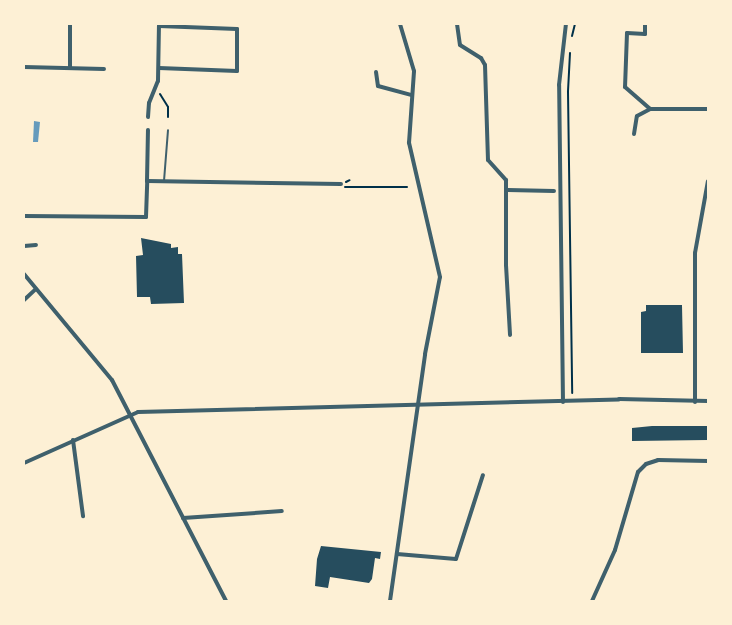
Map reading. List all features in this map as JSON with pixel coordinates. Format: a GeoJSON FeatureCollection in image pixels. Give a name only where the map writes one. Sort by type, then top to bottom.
{"type":"FeatureCollection","features":[{"type":"Feature","properties":{"kind":"street"},"geometry":{"type":"LineString","coordinates":[[70,24],[70,68]]}},
{"type":"Feature","properties":{"kind":"street"},"geometry":{"type":"LineString","coordinates":[[390,601],[439,268],[409,143],[414,70],[400,24]]}},
{"type":"Feature","properties":{"kind":"street"},"geometry":{"type":"LineString","coordinates":[[457,24],[460,45],[481,58],[485,65],[488,160],[505,176],[507,190],[506,266],[510,335]]}},
{"type":"Feature","properties":{"kind":"street"},"geometry":{"type":"LineString","coordinates":[[563,402],[559,85],[566,24]]}},
{"type":"Feature","properties":{"kind":"street"},"geometry":{"type":"LineString","coordinates":[[645,24],[645,34],[628,33],[626,88],[650,109]]}},
{"type":"Feature","properties":{"kind":"street"},"geometry":{"type":"LineString","coordinates":[[148,117],[149,103],[157,87],[159,25],[237,29],[237,71],[159,68]]}},
{"type":"Feature","properties":{"kind":"street"},"geometry":{"type":"LineString","coordinates":[[24,67],[104,69]]}},
{"type":"Feature","properties":{"kind":"street"},"geometry":{"type":"LineString","coordinates":[[376,72],[378,86],[412,95]]}},
{"type":"Feature","properties":{"kind":"street"},"geometry":{"type":"LineString","coordinates":[[634,134],[637,116],[650,109],[708,109]]}},
{"type":"Feature","properties":{"kind":"street"},"geometry":{"type":"LineString","coordinates":[[24,216],[146,218],[148,130]]}},
{"type":"Feature","properties":{"kind":"street"},"geometry":{"type":"LineString","coordinates":[[147,181],[342,184]]}},
{"type":"Feature","properties":{"kind":"street"},"geometry":{"type":"LineString","coordinates":[[695,402],[695,244],[708,181]]}},
{"type":"Feature","properties":{"kind":"street"},"geometry":{"type":"LineString","coordinates":[[507,190],[554,191]]}},
{"type":"Feature","properties":{"kind":"street"},"geometry":{"type":"LineString","coordinates":[[24,246],[36,245]]}},
{"type":"Feature","properties":{"kind":"street"},"geometry":{"type":"LineString","coordinates":[[24,274],[112,380],[226,601]]}},
{"type":"Feature","properties":{"kind":"street"},"geometry":{"type":"LineString","coordinates":[[24,300],[36,289]]}},
{"type":"Feature","properties":{"kind":"street"},"geometry":{"type":"LineString","coordinates":[[24,463],[130,413],[418,404],[708,401]]}},
{"type":"Feature","properties":{"kind":"street"},"geometry":{"type":"LineString","coordinates":[[73,440],[83,516]]}},
{"type":"Feature","properties":{"kind":"street"},"geometry":{"type":"LineString","coordinates":[[592,601],[622,528],[638,472],[646,464],[658,460],[708,461]]}},
{"type":"Feature","properties":{"kind":"street"},"geometry":{"type":"LineString","coordinates":[[397,554],[456,559],[483,475]]}},
{"type":"Feature","properties":{"kind":"street"},"geometry":{"type":"LineString","coordinates":[[183,518],[282,511]]}},
{"type":"Feature","properties":{"kind":"lane"},"geometry":{"type":"LineString","coordinates":[[164,182],[168,130]]}},
{"type":"Feature","properties":{"kind":"path"},"geometry":{"type":"LineString","coordinates":[[571,41],[574,24]]}},
{"type":"Feature","properties":{"kind":"path"},"geometry":{"type":"LineString","coordinates":[[570,50],[568,92],[572,393]]}},
{"type":"Feature","properties":{"kind":"path"},"geometry":{"type":"LineString","coordinates":[[157,87],[168,107],[168,117]]}},
{"type":"Feature","properties":{"kind":"path"},"geometry":{"type":"LineString","coordinates":[[342,184],[408,187]]}},
{"type":"Feature","properties":{"kind":"water"},"geometry":{"type":"Polygon","coordinates":[[[34,121],[40,122],[38,142],[33,142],[34,121]]]}},
{"type":"Feature","properties":{"kind":"building"},"geometry":{"type":"Polygon","coordinates":[[[141,238],[171,244],[171,248],[178,247],[178,254],[182,254],[184,303],[151,304],[150,297],[137,297],[136,256],[143,255],[141,238]]]}},
{"type":"Feature","properties":{"kind":"building"},"geometry":{"type":"Polygon","coordinates":[[[646,305],[682,305],[683,353],[641,353],[641,312],[646,311],[646,305]]]}},
{"type":"Feature","properties":{"kind":"building"},"geometry":{"type":"Polygon","coordinates":[[[708,426],[708,440],[632,441],[632,428],[708,426]]]}},
{"type":"Feature","properties":{"kind":"building"},"geometry":{"type":"Polygon","coordinates":[[[321,546],[381,552],[380,559],[375,558],[372,579],[369,583],[330,577],[328,588],[315,586],[317,559],[321,546]]]}}]}
